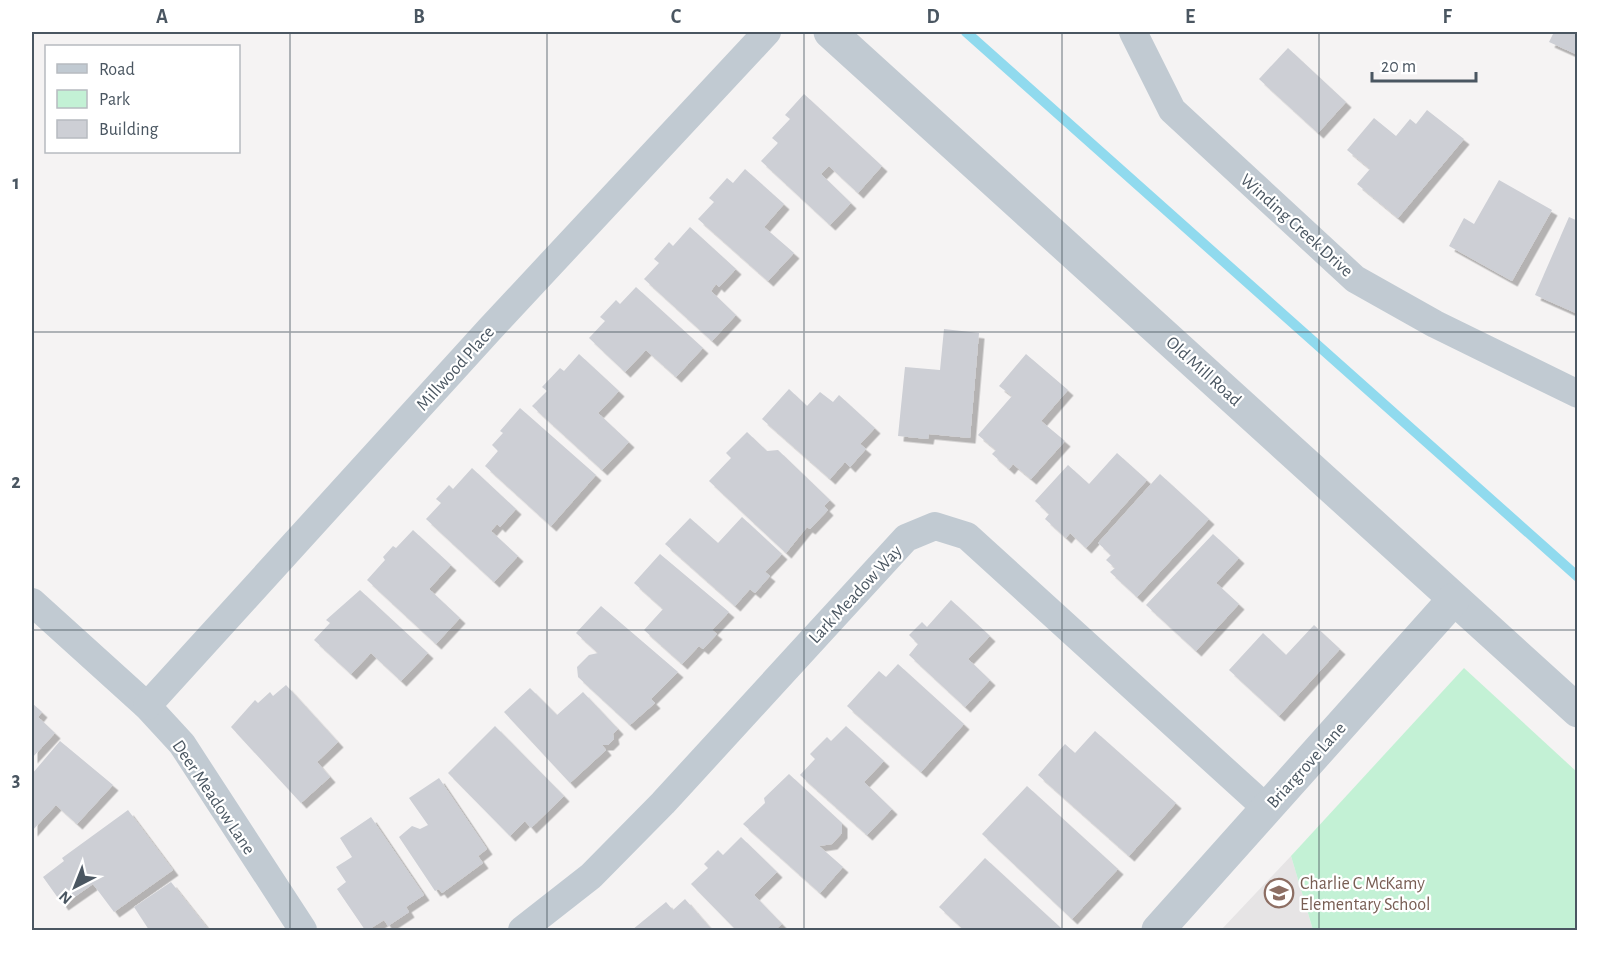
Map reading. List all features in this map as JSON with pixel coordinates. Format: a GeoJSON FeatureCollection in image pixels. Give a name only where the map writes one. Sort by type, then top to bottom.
{"type":"FeatureCollection","features":[{"type":"Feature","properties":{"kind":"street","name":"Millwood Place"},"geometry":{"type":"LineString","coordinates":[[147,706],[490,329],[767,32]]}},
{"type":"Feature","properties":{"kind":"street","name":"Old Mill Road"},"geometry":{"type":"LineString","coordinates":[[830,32],[1578,711]]}},
{"type":"Feature","properties":{"kind":"street","name":"Winding Creek Drive"},"geometry":{"type":"LineString","coordinates":[[1133,32],[1172,110],[1355,279],[1435,324],[1578,394]]}},
{"type":"Feature","properties":{"kind":"street","name":"Lark Meadow Way"},"geometry":{"type":"LineString","coordinates":[[522,930],[591,876],[663,803],[906,538],[935,526],[967,536],[1267,809]]}},
{"type":"Feature","properties":{"kind":"street","name":"Briargrove Lane"},"geometry":{"type":"LineString","coordinates":[[1158,930],[1454,599]]}},
{"type":"Feature","properties":{"kind":"street","name":"Deer Meadow Lane"},"geometry":{"type":"LineString","coordinates":[[32,602],[147,706],[182,744],[303,930]]}},
{"type":"Feature","properties":{"kind":"shaded area","name":"Charlie C McKamy Elementary School"},"geometry":{"type":"Polygon","coordinates":[[[1291,856],[1313,930],[1221,930],[1291,856]]]}},
{"type":"Feature","properties":{"kind":"green space"},"geometry":{"type":"Polygon","coordinates":[[[1464,668],[1577,772],[1577,930],[1313,930],[1291,856],[1464,668]]]}},
{"type":"Feature","properties":{"kind":"building"},"geometry":{"type":"Polygon","coordinates":[[[1554,32],[1578,32],[1578,55],[1549,42],[1554,32]]]}},
{"type":"Feature","properties":{"kind":"building"},"geometry":{"type":"Polygon","coordinates":[[[1288,48],[1346,102],[1318,133],[1259,79],[1288,48]]]}},
{"type":"Feature","properties":{"kind":"building"},"geometry":{"type":"Polygon","coordinates":[[[804,94],[882,166],[858,193],[829,166],[821,174],[851,203],[830,225],[761,161],[778,143],[772,138],[790,119],[785,115],[804,94]]]}},
{"type":"Feature","properties":{"kind":"building"},"geometry":{"type":"Polygon","coordinates":[[[1427,110],[1464,139],[1398,218],[1357,184],[1370,169],[1347,150],[1374,118],[1396,136],[1410,119],[1416,124],[1427,110]]]}},
{"type":"Feature","properties":{"kind":"building"},"geometry":{"type":"Polygon","coordinates":[[[745,169],[784,204],[764,227],[794,253],[768,281],[698,219],[714,202],[709,198],[727,178],[733,183],[745,169]]]}},
{"type":"Feature","properties":{"kind":"building"},"geometry":{"type":"Polygon","coordinates":[[[1499,180],[1552,210],[1512,281],[1449,246],[1464,218],[1474,224],[1499,180]]]}},
{"type":"Feature","properties":{"kind":"building"},"geometry":{"type":"Polygon","coordinates":[[[1569,217],[1578,221],[1578,314],[1535,295],[1569,217]]]}},
{"type":"Feature","properties":{"kind":"building"},"geometry":{"type":"Polygon","coordinates":[[[690,227],[736,269],[719,287],[716,284],[711,291],[736,315],[712,341],[644,279],[659,263],[654,259],[669,242],[673,246],[690,227]]]}},
{"type":"Feature","properties":{"kind":"building"},"geometry":{"type":"Polygon","coordinates":[[[636,287],[703,348],[676,377],[646,350],[625,372],[589,338],[605,321],[600,317],[616,300],[620,304],[636,287]]]}},
{"type":"Feature","properties":{"kind":"building"},"geometry":{"type":"Polygon","coordinates":[[[944,329],[979,333],[970,438],[929,434],[928,439],[898,436],[905,367],[940,370],[944,329]]]}},
{"type":"Feature","properties":{"kind":"building"},"geometry":{"type":"Polygon","coordinates":[[[579,354],[619,391],[598,413],[629,442],[602,470],[532,406],[547,391],[542,387],[560,368],[564,371],[579,354]]]}},
{"type":"Feature","properties":{"kind":"building"},"geometry":{"type":"Polygon","coordinates":[[[1026,354],[1068,390],[1041,421],[1065,441],[1031,479],[1013,464],[1009,469],[992,454],[996,450],[978,435],[1012,396],[999,386],[1026,354]]]}},
{"type":"Feature","properties":{"kind":"building"},"geometry":{"type":"Polygon","coordinates":[[[789,389],[807,406],[820,392],[833,402],[839,395],[875,428],[860,444],[866,449],[850,467],[845,462],[830,479],[762,419],[789,389]]]}},
{"type":"Feature","properties":{"kind":"building"},"geometry":{"type":"Polygon","coordinates":[[[520,408],[596,475],[551,526],[485,466],[498,451],[492,445],[503,433],[500,431],[520,408]]]}},
{"type":"Feature","properties":{"kind":"building"},"geometry":{"type":"Polygon","coordinates":[[[747,432],[767,451],[778,450],[830,500],[824,506],[828,510],[810,529],[807,527],[786,553],[709,481],[731,458],[726,453],[747,432]]]}},
{"type":"Feature","properties":{"kind":"building"},"geometry":{"type":"Polygon","coordinates":[[[1117,453],[1147,480],[1086,548],[1070,533],[1066,538],[1045,519],[1049,514],[1035,501],[1068,465],[1089,484],[1117,453]]]}},
{"type":"Feature","properties":{"kind":"building"},"geometry":{"type":"Polygon","coordinates":[[[472,468],[516,509],[500,527],[497,524],[491,531],[518,556],[494,582],[426,519],[441,503],[436,499],[449,485],[453,489],[472,468]]]}},
{"type":"Feature","properties":{"kind":"building"},"geometry":{"type":"Polygon","coordinates":[[[1160,474],[1209,519],[1137,597],[1110,572],[1115,568],[1106,560],[1111,555],[1098,543],[1160,474]]]}},
{"type":"Feature","properties":{"kind":"building"},"geometry":{"type":"Polygon","coordinates":[[[742,517],[782,554],[765,572],[770,576],[755,593],[750,589],[735,606],[665,544],[690,518],[718,543],[742,517]]]}},
{"type":"Feature","properties":{"kind":"building"},"geometry":{"type":"Polygon","coordinates":[[[413,530],[451,565],[429,589],[460,618],[436,644],[367,580],[385,560],[383,557],[393,546],[396,548],[413,530]]]}},
{"type":"Feature","properties":{"kind":"building"},"geometry":{"type":"Polygon","coordinates":[[[1213,534],[1239,558],[1216,583],[1239,604],[1196,651],[1146,605],[1213,534]]]}},
{"type":"Feature","properties":{"kind":"building"},"geometry":{"type":"Polygon","coordinates":[[[660,554],[729,612],[712,630],[717,634],[703,649],[699,646],[682,664],[644,630],[663,609],[634,583],[660,554]]]}},
{"type":"Feature","properties":{"kind":"building"},"geometry":{"type":"Polygon","coordinates":[[[360,590],[428,653],[401,681],[371,653],[351,674],[314,640],[330,623],[326,620],[360,590]]]}},
{"type":"Feature","properties":{"kind":"building"},"geometry":{"type":"Polygon","coordinates":[[[951,600],[990,636],[968,659],[990,680],[965,707],[909,655],[918,644],[909,635],[922,622],[927,627],[951,600]]]}},
{"type":"Feature","properties":{"kind":"building"},"geometry":{"type":"Polygon","coordinates":[[[601,606],[678,672],[651,699],[655,703],[630,725],[578,677],[577,667],[589,655],[598,653],[576,633],[601,606]]]}},
{"type":"Feature","properties":{"kind":"building"},"geometry":{"type":"Polygon","coordinates":[[[1314,625],[1340,649],[1279,716],[1229,670],[1263,633],[1286,655],[1314,625]]]}},
{"type":"Feature","properties":{"kind":"building"},"geometry":{"type":"Polygon","coordinates":[[[898,664],[964,724],[921,772],[847,706],[879,671],[886,677],[898,664]]]}},
{"type":"Feature","properties":{"kind":"building"},"geometry":{"type":"Polygon","coordinates":[[[286,685],[338,742],[317,762],[330,777],[301,803],[231,727],[255,700],[258,703],[270,692],[273,696],[286,685]]]}},
{"type":"Feature","properties":{"kind":"building"},"geometry":{"type":"Polygon","coordinates":[[[530,688],[557,715],[583,692],[618,729],[613,734],[614,739],[608,745],[602,745],[606,750],[570,783],[504,712],[530,688]]]}},
{"type":"Feature","properties":{"kind":"building"},"geometry":{"type":"Polygon","coordinates":[[[32,703],[42,712],[38,717],[55,733],[32,758],[32,703]]]}},
{"type":"Feature","properties":{"kind":"building"},"geometry":{"type":"Polygon","coordinates":[[[495,726],[564,796],[531,828],[525,821],[510,836],[448,773],[495,726]]]}},
{"type":"Feature","properties":{"kind":"building"},"geometry":{"type":"Polygon","coordinates":[[[846,726],[884,761],[864,782],[892,809],[867,835],[800,775],[815,759],[810,754],[827,737],[831,741],[846,726]]]}},
{"type":"Feature","properties":{"kind":"building"},"geometry":{"type":"Polygon","coordinates":[[[1095,731],[1176,803],[1129,856],[1038,775],[1065,744],[1075,753],[1095,731]]]}},
{"type":"Feature","properties":{"kind":"building"},"geometry":{"type":"Polygon","coordinates":[[[60,741],[113,785],[77,824],[56,805],[32,831],[32,774],[60,741]]]}},
{"type":"Feature","properties":{"kind":"building"},"geometry":{"type":"Polygon","coordinates":[[[789,774],[842,823],[842,833],[832,844],[819,846],[843,867],[820,893],[743,824],[765,803],[764,798],[789,774]]]}},
{"type":"Feature","properties":{"kind":"building"},"geometry":{"type":"Polygon","coordinates":[[[439,778],[487,849],[478,856],[483,863],[442,893],[439,889],[435,891],[399,837],[412,826],[420,829],[428,825],[409,798],[439,778]]]}},
{"type":"Feature","properties":{"kind":"building"},"geometry":{"type":"Polygon","coordinates":[[[1027,786],[1118,869],[1072,919],[982,834],[1027,786]]]}},
{"type":"Feature","properties":{"kind":"building"},"geometry":{"type":"Polygon","coordinates":[[[128,810],[173,870],[114,912],[93,884],[63,905],[43,877],[64,861],[62,858],[128,810]]]}},
{"type":"Feature","properties":{"kind":"building"},"geometry":{"type":"Polygon","coordinates":[[[371,817],[424,895],[406,907],[409,912],[388,926],[384,920],[365,930],[337,889],[346,882],[336,867],[352,857],[340,838],[371,817]]]}},
{"type":"Feature","properties":{"kind":"building"},"geometry":{"type":"Polygon","coordinates":[[[741,837],[777,872],[754,895],[782,924],[775,930],[736,930],[691,884],[708,868],[704,864],[718,850],[723,855],[741,837]]]}},
{"type":"Feature","properties":{"kind":"building"},"geometry":{"type":"Polygon","coordinates":[[[985,858],[1062,929],[964,930],[939,907],[985,858]]]}},
{"type":"Feature","properties":{"kind":"building"},"geometry":{"type":"Polygon","coordinates":[[[171,882],[209,930],[149,930],[134,907],[171,882]]]}},
{"type":"Feature","properties":{"kind":"building"},"geometry":{"type":"Polygon","coordinates":[[[685,899],[712,930],[632,930],[666,902],[673,910],[685,899]]]}},
{"type":"Feature","properties":{"kind":"waterway"},"geometry":{"type":"LineString","coordinates":[[966,32],[1578,577]]}},
{"type":"Feature","properties":{"kind":"place","name":"Charlie C McKamy Elementary School"},"geometry":{"type":"Point","coordinates":[1279,893]}}]}
